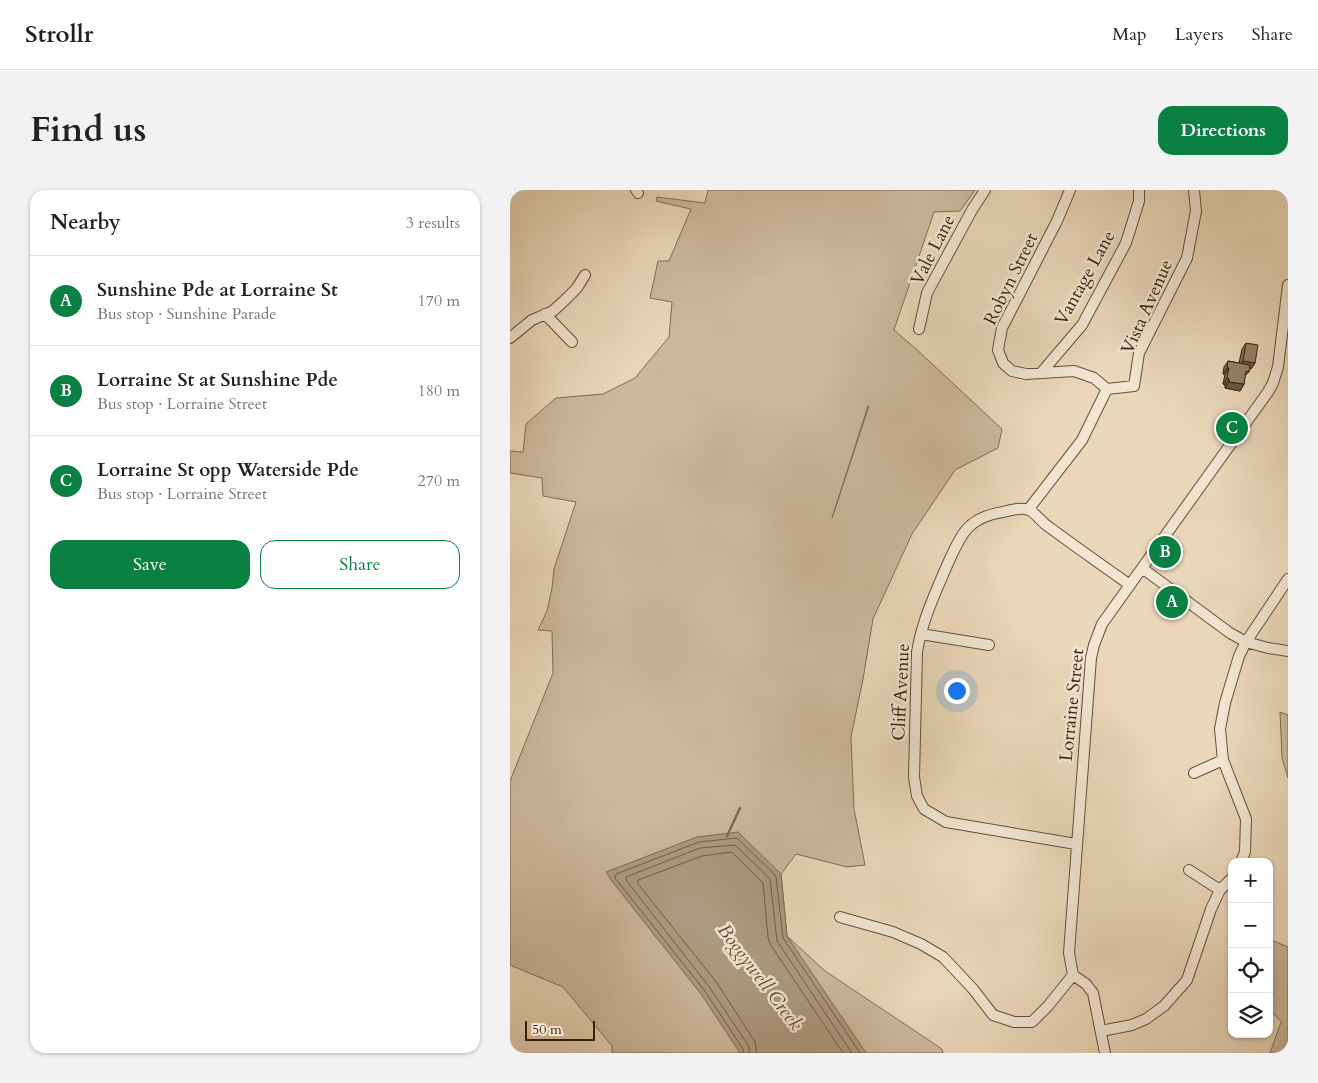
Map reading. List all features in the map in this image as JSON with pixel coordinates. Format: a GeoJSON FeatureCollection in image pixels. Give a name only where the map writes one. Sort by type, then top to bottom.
{"type":"FeatureCollection","features":[{"type":"Feature","properties":{"kind":"street","name":"Vale Lane"},"geometry":{"type":"LineString","coordinates":[[919,329],[928,293],[972,210],[985,190]]}},
{"type":"Feature","properties":{"kind":"street","name":"Robyn Street"},"geometry":{"type":"LineString","coordinates":[[1070,190],[1057,221],[1002,328],[998,350],[1002,363],[1012,371],[1026,374],[1074,371],[1094,378],[1107,389]]}},
{"type":"Feature","properties":{"kind":"street","name":"Vantage Lane"},"geometry":{"type":"LineString","coordinates":[[1041,374],[1082,324],[1126,243],[1139,201],[1139,190]]}},
{"type":"Feature","properties":{"kind":"street","name":"Vista Avenue"},"geometry":{"type":"LineString","coordinates":[[1107,389],[1134,386],[1139,353],[1187,258],[1196,211],[1194,190]]}},
{"type":"Feature","properties":{"kind":"street"},"geometry":{"type":"LineString","coordinates":[[510,338],[532,320],[552,311],[577,288],[585,275]]}},
{"type":"Feature","properties":{"kind":"street","name":"Lorraine Street"},"geometry":{"type":"LineString","coordinates":[[1073,975],[1069,953],[1091,658],[1094,644],[1102,624],[1268,392],[1283,368],[1288,285]]}},
{"type":"Feature","properties":{"kind":"street"},"geometry":{"type":"LineString","coordinates":[[546,314],[572,342]]}},
{"type":"Feature","properties":{"kind":"street"},"geometry":{"type":"LineString","coordinates":[[1107,389],[1082,440],[1028,510],[1043,523],[1130,585]]}},
{"type":"Feature","properties":{"kind":"street","name":"Cliff Avenue"},"geometry":{"type":"LineString","coordinates":[[1028,510],[1019,509],[992,514],[977,521],[967,529],[950,559],[925,616],[917,652],[914,776],[916,796],[924,809],[946,822],[1076,844]]}},
{"type":"Feature","properties":{"kind":"street"},"geometry":{"type":"LineString","coordinates":[[1142,568],[1230,633],[1246,642],[1288,651]]}},
{"type":"Feature","properties":{"kind":"street"},"geometry":{"type":"LineString","coordinates":[[1243,858],[1245,852],[1246,819],[1223,760],[1220,729],[1224,703],[1232,674],[1246,642],[1288,579]]}},
{"type":"Feature","properties":{"kind":"street"},"geometry":{"type":"LineString","coordinates":[[921,634],[989,645]]}},
{"type":"Feature","properties":{"kind":"street"},"geometry":{"type":"LineString","coordinates":[[1194,773],[1223,760]]}},
{"type":"Feature","properties":{"kind":"street"},"geometry":{"type":"LineString","coordinates":[[1189,870],[1220,890]]}},
{"type":"Feature","properties":{"kind":"street"},"geometry":{"type":"LineString","coordinates":[[1101,1031],[1132,1025],[1146,1019],[1164,1006],[1187,980],[1211,910],[1220,890],[1228,882]]}},
{"type":"Feature","properties":{"kind":"street"},"geometry":{"type":"LineString","coordinates":[[840,917],[893,932],[943,957],[974,989],[993,1015],[1014,1022],[1032,1022],[1048,1006],[1073,975],[1086,984],[1094,993],[1105,1053]]}},
{"type":"Feature","properties":{"kind":"shaded area"},"geometry":{"type":"Polygon","coordinates":[[[708,190],[975,190],[960,211],[934,212],[894,330],[1002,429],[998,448],[955,470],[912,534],[873,619],[851,737],[854,809],[865,865],[847,867],[796,854],[781,874],[787,936],[825,971],[942,1049],[943,1053],[866,1053],[856,1040],[780,1053],[612,1053],[612,1046],[563,987],[510,965],[510,781],[553,673],[552,631],[538,630],[547,611],[554,569],[576,502],[543,496],[542,478],[510,473],[510,451],[523,452],[526,424],[556,398],[603,394],[635,378],[669,337],[672,302],[650,298],[658,261],[669,261],[691,209],[656,201],[657,197],[705,203],[708,190]],[[868,406],[832,518],[869,406],[868,406]]]}},
{"type":"Feature","properties":{"kind":"shaded area"},"geometry":{"type":"Polygon","coordinates":[[[1280,712],[1288,715],[1288,778],[1282,758],[1280,712]]]}},
{"type":"Feature","properties":{"kind":"shaded area"},"geometry":{"type":"Polygon","coordinates":[[[1273,941],[1288,947],[1288,1053],[1270,1053],[1281,1022],[1273,1013],[1273,941]]]}},
{"type":"Feature","properties":{"kind":"water"},"geometry":{"type":"Polygon","coordinates":[[[738,832],[781,874],[787,936],[866,1053],[740,1053],[701,994],[606,872],[697,837],[738,832]]]}},
{"type":"Feature","properties":{"kind":"building"},"geometry":{"type":"Polygon","coordinates":[[[1246,343],[1258,345],[1255,363],[1243,361],[1246,343]]]}},
{"type":"Feature","properties":{"kind":"building"},"geometry":{"type":"Polygon","coordinates":[[[1228,361],[1250,365],[1249,372],[1246,371],[1244,384],[1229,382],[1227,378],[1228,361]]]}},
{"type":"Feature","properties":{"kind":"waterway","name":"Boggywell Creek"},"geometry":{"type":"LineString","coordinates":[[727,836],[740,808]]}},
{"type":"Feature","properties":{"kind":"place","name":"Lorraine St opp Waterside Pde"},"geometry":{"type":"Point","coordinates":[1232,428]}},
{"type":"Feature","properties":{"kind":"place","name":"Lorraine St at Sunshine Pde"},"geometry":{"type":"Point","coordinates":[1165,552]}},
{"type":"Feature","properties":{"kind":"place","name":"Sunshine Pde at Lorraine St"},"geometry":{"type":"Point","coordinates":[1172,602]}}]}
